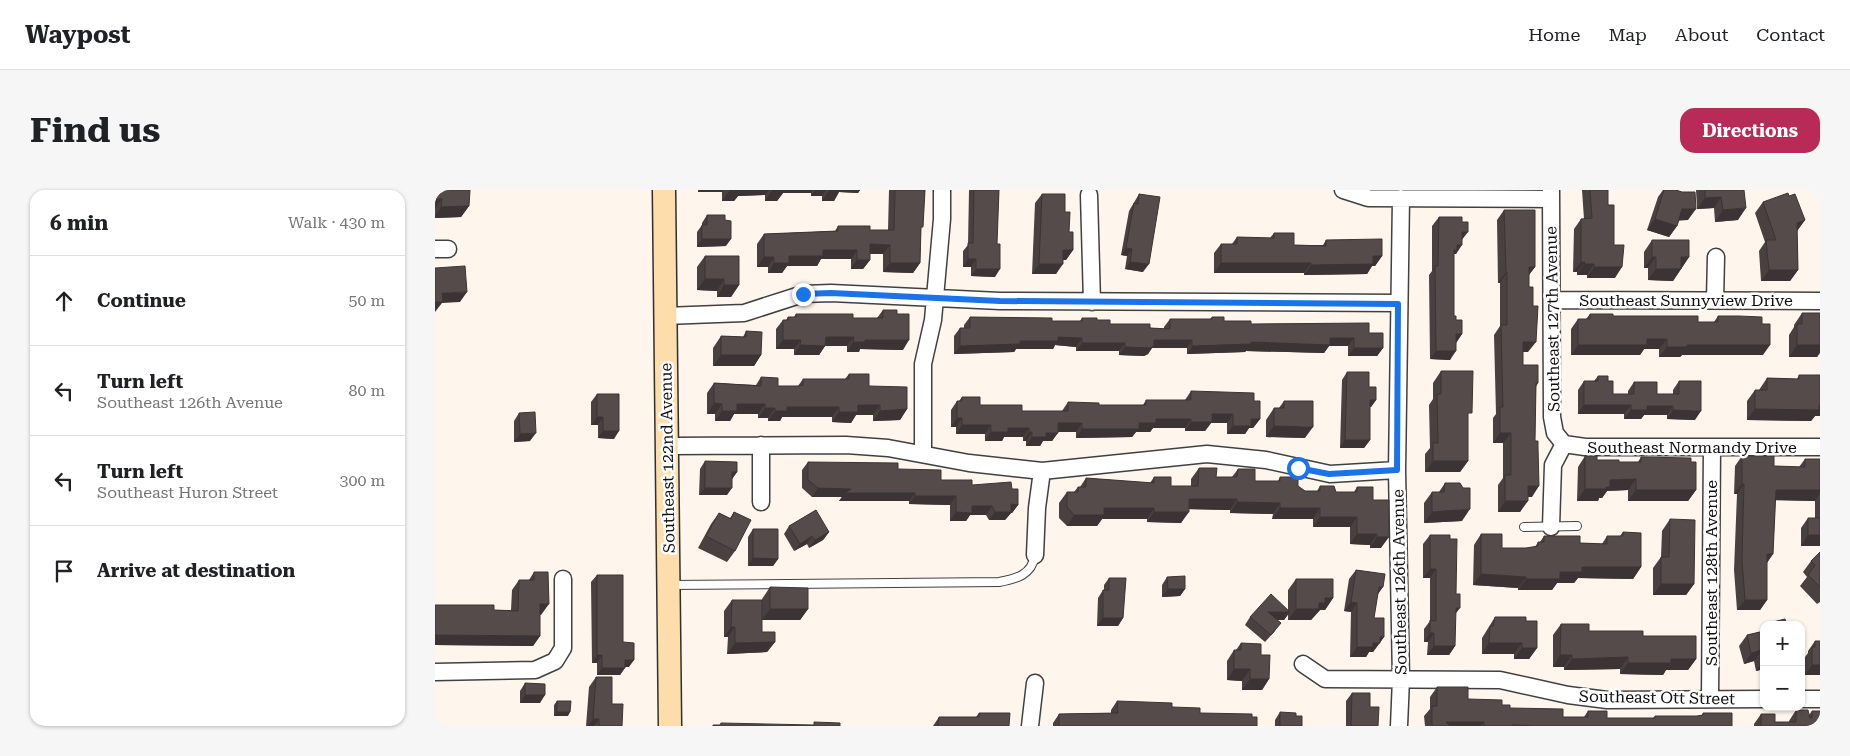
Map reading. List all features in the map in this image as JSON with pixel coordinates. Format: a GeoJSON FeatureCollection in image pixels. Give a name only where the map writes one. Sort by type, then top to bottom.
{"type":"FeatureCollection","features":[{"type":"Feature","properties":{"kind":"main road","name":"Southeast 122nd Avenue"},"geometry":{"type":"LineString","coordinates":[[664,190],[670,726]]}},
{"type":"Feature","properties":{"kind":"street"},"geometry":{"type":"LineString","coordinates":[[923,454],[923,364],[931,335],[942,190]]}},
{"type":"Feature","properties":{"kind":"street"},"geometry":{"type":"LineString","coordinates":[[1343,190],[1367,198],[1551,194]]}},
{"type":"Feature","properties":{"kind":"street","name":"Southeast 127th Avenue"},"geometry":{"type":"LineString","coordinates":[[1551,194],[1553,417],[1555,433],[1564,444]]}},
{"type":"Feature","properties":{"kind":"street"},"geometry":{"type":"LineString","coordinates":[[1089,195],[1092,302]]}},
{"type":"Feature","properties":{"kind":"street","name":"Southeast 126th Avenue"},"geometry":{"type":"LineString","coordinates":[[1399,726],[1401,679],[1397,470],[1401,198]]}},
{"type":"Feature","properties":{"kind":"street"},"geometry":{"type":"LineString","coordinates":[[1715,300],[1716,257]]}},
{"type":"Feature","properties":{"kind":"street"},"geometry":{"type":"LineString","coordinates":[[665,316],[745,313],[803,294],[831,293],[1000,301],[1398,304]]}},
{"type":"Feature","properties":{"kind":"street","name":"Southeast Sunnyview Drive"},"geometry":{"type":"LineString","coordinates":[[1552,300],[1820,301]]}},
{"type":"Feature","properties":{"kind":"street"},"geometry":{"type":"LineString","coordinates":[[1551,527],[1553,465],[1564,444]]}},
{"type":"Feature","properties":{"kind":"street","name":"Southeast Normandy Drive"},"geometry":{"type":"LineString","coordinates":[[1564,444],[1585,447],[1820,447]]}},
{"type":"Feature","properties":{"kind":"street"},"geometry":{"type":"LineString","coordinates":[[761,445],[761,502]]}},
{"type":"Feature","properties":{"kind":"street"},"geometry":{"type":"LineString","coordinates":[[667,446],[846,445],[888,448],[1005,468],[1042,471],[1207,454],[1239,456],[1329,474],[1397,470]]}},
{"type":"Feature","properties":{"kind":"street","name":"Southeast 128th Avenue"},"geometry":{"type":"LineString","coordinates":[[1710,699],[1711,447]]}},
{"type":"Feature","properties":{"kind":"street"},"geometry":{"type":"LineString","coordinates":[[1035,556],[1037,508],[1042,471]]}},
{"type":"Feature","properties":{"kind":"street"},"geometry":{"type":"LineString","coordinates":[[435,672],[535,670],[555,661],[563,648],[563,579]]}},
{"type":"Feature","properties":{"kind":"street","name":"Southeast Ott Street"},"geometry":{"type":"LineString","coordinates":[[1303,664],[1325,679],[1500,680],[1568,695],[1607,700],[1760,699]]}},
{"type":"Feature","properties":{"kind":"street"},"geometry":{"type":"LineString","coordinates":[[1030,726],[1035,683]]}},
{"type":"Feature","properties":{"kind":"street"},"geometry":{"type":"LineString","coordinates":[[1805,699],[1820,699]]}},
{"type":"Feature","properties":{"kind":"lane"},"geometry":{"type":"LineString","coordinates":[[1524,527],[1577,526]]}},
{"type":"Feature","properties":{"kind":"lane"},"geometry":{"type":"LineString","coordinates":[[668,585],[999,582],[1025,574],[1034,562],[1035,556]]}},
{"type":"Feature","properties":{"kind":"building"},"geometry":{"type":"Polygon","coordinates":[[[435,190],[470,190],[469,206],[441,207],[442,199],[435,199],[435,190]]]}},
{"type":"Feature","properties":{"kind":"building"},"geometry":{"type":"Polygon","coordinates":[[[895,190],[925,190],[920,263],[890,263],[890,245],[870,244],[870,260],[857,260],[857,250],[823,250],[823,256],[789,256],[789,263],[774,263],[774,257],[764,257],[764,234],[838,231],[838,226],[870,226],[870,230],[894,230],[895,190]]]}},
{"type":"Feature","properties":{"kind":"building"},"geometry":{"type":"Polygon","coordinates":[[[974,190],[999,190],[997,244],[1000,244],[1000,269],[976,269],[976,259],[968,259],[968,243],[973,243],[974,190]]]}},
{"type":"Feature","properties":{"kind":"building"},"geometry":{"type":"Polygon","coordinates":[[[1590,190],[1608,190],[1608,205],[1614,205],[1614,245],[1624,245],[1622,267],[1594,267],[1594,264],[1584,264],[1585,262],[1581,262],[1581,219],[1592,218],[1590,190]]]}},
{"type":"Feature","properties":{"kind":"building"},"geometry":{"type":"Polygon","coordinates":[[[1664,190],[1695,192],[1696,209],[1682,209],[1677,226],[1655,219],[1664,190]]]}},
{"type":"Feature","properties":{"kind":"building"},"geometry":{"type":"Polygon","coordinates":[[[1705,190],[1744,190],[1746,208],[1723,210],[1721,197],[1705,198],[1705,190]]]}},
{"type":"Feature","properties":{"kind":"building"},"geometry":{"type":"Polygon","coordinates":[[[1788,193],[1789,196],[1795,194],[1805,220],[1797,223],[1798,270],[1769,270],[1766,240],[1776,240],[1763,202],[1788,193]]]}},
{"type":"Feature","properties":{"kind":"building"},"geometry":{"type":"Polygon","coordinates":[[[1042,194],[1065,194],[1065,212],[1070,212],[1069,232],[1073,232],[1073,250],[1063,250],[1063,264],[1039,264],[1042,194]]]}},
{"type":"Feature","properties":{"kind":"building"},"geometry":{"type":"Polygon","coordinates":[[[1139,194],[1160,197],[1149,264],[1130,262],[1132,249],[1126,248],[1134,203],[1138,204],[1139,194]]]}},
{"type":"Feature","properties":{"kind":"building"},"geometry":{"type":"Polygon","coordinates":[[[1504,210],[1535,210],[1535,267],[1529,267],[1529,287],[1533,287],[1533,306],[1538,306],[1536,342],[1523,342],[1523,365],[1538,365],[1535,441],[1538,441],[1539,486],[1528,486],[1528,501],[1505,501],[1505,475],[1511,475],[1511,433],[1500,433],[1500,407],[1503,407],[1501,325],[1507,325],[1504,210]]]}},
{"type":"Feature","properties":{"kind":"building"},"geometry":{"type":"Polygon","coordinates":[[[707,215],[725,215],[725,220],[731,221],[731,239],[702,239],[702,225],[707,225],[707,215]]]}},
{"type":"Feature","properties":{"kind":"building"},"geometry":{"type":"Polygon","coordinates":[[[1439,217],[1462,217],[1462,222],[1468,222],[1468,232],[1462,232],[1462,245],[1457,245],[1457,250],[1454,250],[1454,316],[1456,316],[1456,320],[1462,320],[1462,334],[1456,334],[1456,351],[1436,351],[1435,266],[1438,266],[1439,217]]]}},
{"type":"Feature","properties":{"kind":"building"},"geometry":{"type":"Polygon","coordinates":[[[1274,233],[1294,233],[1294,245],[1326,246],[1326,240],[1382,239],[1382,256],[1373,256],[1373,264],[1221,263],[1221,244],[1237,244],[1237,237],[1274,238],[1274,233]]]}},
{"type":"Feature","properties":{"kind":"building"},"geometry":{"type":"Polygon","coordinates":[[[1652,240],[1689,240],[1689,257],[1681,257],[1681,269],[1656,269],[1656,257],[1652,257],[1652,240]]]}},
{"type":"Feature","properties":{"kind":"building"},"geometry":{"type":"Polygon","coordinates":[[[705,256],[739,256],[739,285],[724,285],[724,279],[705,279],[705,256]]]}},
{"type":"Feature","properties":{"kind":"building"},"geometry":{"type":"Polygon","coordinates":[[[465,266],[467,292],[442,293],[443,302],[435,302],[435,268],[465,266]]]}},
{"type":"Feature","properties":{"kind":"building"},"geometry":{"type":"Polygon","coordinates":[[[883,310],[897,310],[897,314],[909,314],[909,340],[865,340],[865,342],[853,342],[854,337],[826,337],[825,346],[800,345],[801,340],[783,340],[783,320],[788,320],[788,317],[796,317],[796,314],[853,314],[853,318],[883,318],[883,310]]]}},
{"type":"Feature","properties":{"kind":"building"},"geometry":{"type":"Polygon","coordinates":[[[1802,313],[1820,313],[1820,345],[1797,345],[1797,324],[1802,324],[1802,313]]]}},
{"type":"Feature","properties":{"kind":"building"},"geometry":{"type":"Polygon","coordinates":[[[1590,314],[1613,314],[1613,316],[1698,316],[1698,322],[1718,322],[1718,316],[1762,317],[1762,324],[1770,324],[1770,345],[1687,345],[1687,347],[1667,347],[1667,339],[1647,339],[1647,345],[1578,345],[1578,319],[1590,319],[1590,314]]]}},
{"type":"Feature","properties":{"kind":"building"},"geometry":{"type":"Polygon","coordinates":[[[970,317],[1052,318],[1052,321],[1082,321],[1082,318],[1097,318],[1097,320],[1110,320],[1110,324],[1150,324],[1150,328],[1170,329],[1170,319],[1212,319],[1212,317],[1224,317],[1224,321],[1251,321],[1251,324],[1369,323],[1369,333],[1383,333],[1383,348],[1354,348],[1354,338],[1330,338],[1330,345],[1251,342],[1251,344],[1192,346],[1192,340],[1154,340],[1154,346],[1150,348],[1125,347],[1125,343],[1082,343],[1082,338],[1058,337],[1058,341],[1020,341],[1020,344],[960,346],[960,328],[970,328],[970,317]]]}},
{"type":"Feature","properties":{"kind":"building"},"geometry":{"type":"Polygon","coordinates":[[[746,331],[762,332],[761,355],[721,355],[721,336],[746,337],[746,331]]]}},
{"type":"Feature","properties":{"kind":"building"},"geometry":{"type":"Polygon","coordinates":[[[1441,371],[1473,371],[1472,413],[1468,413],[1468,461],[1433,461],[1433,443],[1438,443],[1437,394],[1441,394],[1441,371]]]}},
{"type":"Feature","properties":{"kind":"building"},"geometry":{"type":"Polygon","coordinates":[[[1347,372],[1369,372],[1369,387],[1376,387],[1376,400],[1370,400],[1370,440],[1345,440],[1347,372]]]}},
{"type":"Feature","properties":{"kind":"building"},"geometry":{"type":"Polygon","coordinates":[[[849,374],[869,374],[869,386],[907,387],[907,409],[880,411],[880,405],[858,405],[858,412],[839,412],[839,407],[787,407],[787,411],[775,411],[775,408],[765,408],[765,404],[737,404],[737,411],[722,411],[722,404],[714,403],[714,383],[761,386],[761,377],[778,378],[778,386],[799,386],[803,385],[803,379],[849,379],[849,374]]]}},
{"type":"Feature","properties":{"kind":"building"},"geometry":{"type":"Polygon","coordinates":[[[1799,375],[1820,375],[1819,410],[1755,409],[1755,390],[1767,390],[1767,378],[1799,379],[1799,375]]]}},
{"type":"Feature","properties":{"kind":"building"},"geometry":{"type":"Polygon","coordinates":[[[1598,376],[1608,376],[1608,381],[1613,381],[1613,394],[1634,394],[1634,382],[1657,382],[1657,394],[1679,394],[1679,381],[1701,381],[1701,411],[1673,410],[1673,406],[1647,406],[1647,410],[1631,410],[1631,405],[1584,405],[1584,381],[1598,381],[1598,376]]]}},
{"type":"Feature","properties":{"kind":"building"},"geometry":{"type":"Polygon","coordinates":[[[1191,391],[1254,393],[1254,401],[1260,401],[1260,419],[1251,419],[1251,426],[1233,426],[1233,414],[1212,414],[1212,422],[1191,422],[1191,419],[1156,419],[1156,423],[1139,423],[1139,429],[1082,429],[1082,423],[1058,423],[1058,433],[1046,433],[1046,437],[1032,437],[1032,432],[1029,432],[1029,428],[1008,428],[1008,432],[991,432],[991,425],[962,425],[962,418],[957,418],[957,401],[962,401],[962,397],[980,397],[980,405],[1022,405],[1022,411],[1068,411],[1068,402],[1099,403],[1099,405],[1146,405],[1146,400],[1191,400],[1191,391]]]}},
{"type":"Feature","properties":{"kind":"building"},"geometry":{"type":"Polygon","coordinates":[[[597,394],[619,394],[619,431],[603,431],[603,417],[597,417],[597,394]]]}},
{"type":"Feature","properties":{"kind":"building"},"geometry":{"type":"Polygon","coordinates":[[[1284,401],[1313,401],[1313,427],[1274,426],[1274,408],[1284,408],[1284,401]]]}},
{"type":"Feature","properties":{"kind":"building"},"geometry":{"type":"Polygon","coordinates":[[[535,412],[536,433],[520,434],[519,413],[535,412]]]}},
{"type":"Feature","properties":{"kind":"building"},"geometry":{"type":"Polygon","coordinates":[[[1585,456],[1597,456],[1597,460],[1619,460],[1619,462],[1641,462],[1641,457],[1691,458],[1691,462],[1696,462],[1696,490],[1636,490],[1636,479],[1610,480],[1610,487],[1606,487],[1606,489],[1585,489],[1585,456]]]}},
{"type":"Feature","properties":{"kind":"building"},"geometry":{"type":"Polygon","coordinates":[[[1742,456],[1774,456],[1774,466],[1805,467],[1805,459],[1820,459],[1820,490],[1776,490],[1773,554],[1767,554],[1767,600],[1745,600],[1742,560],[1744,484],[1742,484],[1742,456]]]}},
{"type":"Feature","properties":{"kind":"building"},"geometry":{"type":"Polygon","coordinates":[[[705,461],[737,462],[737,472],[732,472],[732,488],[705,488],[705,461]]]}},
{"type":"Feature","properties":{"kind":"building"},"geometry":{"type":"Polygon","coordinates":[[[808,462],[898,463],[898,469],[941,470],[941,480],[972,480],[972,485],[1011,482],[1012,489],[1018,489],[1018,505],[1011,504],[1011,512],[995,512],[992,506],[972,506],[972,513],[956,512],[956,496],[915,496],[915,493],[845,493],[851,489],[818,488],[808,480],[808,462]]]}},
{"type":"Feature","properties":{"kind":"building"},"geometry":{"type":"Polygon","coordinates":[[[1199,468],[1217,468],[1216,477],[1237,477],[1238,469],[1255,469],[1255,481],[1280,481],[1280,477],[1298,477],[1298,486],[1305,491],[1320,491],[1320,486],[1334,486],[1336,492],[1357,492],[1357,487],[1373,487],[1373,500],[1389,500],[1389,537],[1377,537],[1377,534],[1357,534],[1357,517],[1320,517],[1320,508],[1280,508],[1280,503],[1237,502],[1237,499],[1189,499],[1189,512],[1154,512],[1154,508],[1104,508],[1104,515],[1074,515],[1067,507],[1067,492],[1078,492],[1078,487],[1086,487],[1086,478],[1154,483],[1154,477],[1171,477],[1171,486],[1198,486],[1199,468]]]}},
{"type":"Feature","properties":{"kind":"building"},"geometry":{"type":"Polygon","coordinates":[[[1445,483],[1460,483],[1463,488],[1470,488],[1470,509],[1432,512],[1432,492],[1444,492],[1445,483]]]}},
{"type":"Feature","properties":{"kind":"building"},"geometry":{"type":"Polygon","coordinates":[[[816,510],[829,532],[815,540],[812,536],[800,544],[789,526],[816,510]]]}},
{"type":"Feature","properties":{"kind":"building"},"geometry":{"type":"Polygon","coordinates":[[[734,512],[751,520],[735,551],[706,536],[719,513],[731,519],[734,512]]]}},
{"type":"Feature","properties":{"kind":"building"},"geometry":{"type":"Polygon","coordinates":[[[1808,518],[1820,518],[1820,535],[1808,535],[1808,518]]]}},
{"type":"Feature","properties":{"kind":"building"},"geometry":{"type":"Polygon","coordinates":[[[1670,519],[1695,520],[1694,584],[1661,584],[1661,557],[1669,557],[1670,519]]]}},
{"type":"Feature","properties":{"kind":"building"},"geometry":{"type":"Polygon","coordinates":[[[753,529],[778,529],[778,559],[753,558],[753,529]]]}},
{"type":"Feature","properties":{"kind":"building"},"geometry":{"type":"Polygon","coordinates":[[[1623,532],[1641,533],[1641,567],[1582,567],[1582,572],[1560,572],[1560,579],[1526,579],[1526,577],[1481,574],[1481,534],[1502,534],[1502,548],[1526,548],[1538,546],[1538,542],[1544,542],[1544,536],[1580,536],[1580,543],[1607,544],[1607,536],[1623,536],[1623,532]]]}},
{"type":"Feature","properties":{"kind":"building"},"geometry":{"type":"Polygon","coordinates":[[[1430,535],[1450,535],[1450,539],[1457,539],[1456,594],[1460,594],[1460,608],[1456,608],[1455,646],[1434,646],[1434,633],[1430,633],[1430,620],[1436,621],[1436,569],[1430,569],[1430,535]]]}},
{"type":"Feature","properties":{"kind":"building"},"geometry":{"type":"Polygon","coordinates":[[[1820,552],[1820,587],[1808,575],[1815,565],[1811,561],[1820,552]]]}},
{"type":"Feature","properties":{"kind":"building"},"geometry":{"type":"Polygon","coordinates":[[[1356,570],[1385,574],[1383,587],[1379,587],[1374,618],[1384,618],[1384,637],[1380,637],[1380,643],[1373,643],[1373,647],[1357,647],[1357,603],[1351,602],[1356,570]]]}},
{"type":"Feature","properties":{"kind":"building"},"geometry":{"type":"Polygon","coordinates":[[[534,572],[548,572],[549,604],[540,604],[540,636],[435,635],[435,605],[494,605],[494,610],[518,611],[519,580],[534,580],[534,572]]]}},
{"type":"Feature","properties":{"kind":"building"},"geometry":{"type":"Polygon","coordinates":[[[597,575],[623,575],[623,642],[634,643],[634,660],[625,660],[625,668],[602,668],[602,655],[597,655],[597,575]]]}},
{"type":"Feature","properties":{"kind":"building"},"geometry":{"type":"Polygon","coordinates":[[[1185,576],[1185,589],[1168,589],[1167,577],[1185,576]]]}},
{"type":"Feature","properties":{"kind":"building"},"geometry":{"type":"Polygon","coordinates":[[[1109,578],[1126,578],[1123,618],[1103,618],[1103,590],[1109,590],[1109,578]]]}},
{"type":"Feature","properties":{"kind":"building"},"geometry":{"type":"Polygon","coordinates":[[[1296,579],[1333,579],[1333,598],[1325,598],[1325,603],[1319,603],[1319,609],[1296,609],[1296,579]]]}},
{"type":"Feature","properties":{"kind":"building"},"geometry":{"type":"Polygon","coordinates":[[[770,587],[808,588],[808,609],[770,609],[770,587]]]}},
{"type":"Feature","properties":{"kind":"building"},"geometry":{"type":"Polygon","coordinates":[[[1271,594],[1290,612],[1268,612],[1281,623],[1271,635],[1250,617],[1271,594]]]}},
{"type":"Feature","properties":{"kind":"building"},"geometry":{"type":"Polygon","coordinates":[[[732,600],[762,600],[762,632],[775,632],[775,642],[735,643],[735,627],[731,627],[732,600]]]}},
{"type":"Feature","properties":{"kind":"building"},"geometry":{"type":"Polygon","coordinates":[[[1495,617],[1526,617],[1526,621],[1537,621],[1537,648],[1522,648],[1522,643],[1489,643],[1490,626],[1493,626],[1495,617]]]}},
{"type":"Feature","properties":{"kind":"building"},"geometry":{"type":"Polygon","coordinates":[[[1561,624],[1589,624],[1589,631],[1643,631],[1643,636],[1696,636],[1696,659],[1671,659],[1671,663],[1628,663],[1628,657],[1572,659],[1572,655],[1560,655],[1561,624]]]}},
{"type":"Feature","properties":{"kind":"building"},"geometry":{"type":"Polygon","coordinates":[[[1760,632],[1760,651],[1751,653],[1747,635],[1760,632]]]}},
{"type":"Feature","properties":{"kind":"building"},"geometry":{"type":"Polygon","coordinates":[[[1815,641],[1820,641],[1820,665],[1812,665],[1812,647],[1815,647],[1815,641]]]}},
{"type":"Feature","properties":{"kind":"building"},"geometry":{"type":"Polygon","coordinates":[[[1241,643],[1261,644],[1261,655],[1270,655],[1269,679],[1250,679],[1250,669],[1234,669],[1234,650],[1241,650],[1241,643]]]}},
{"type":"Feature","properties":{"kind":"building"},"geometry":{"type":"Polygon","coordinates":[[[596,677],[612,677],[612,704],[623,704],[622,726],[599,726],[599,719],[593,719],[596,677]]]}},
{"type":"Feature","properties":{"kind":"building"},"geometry":{"type":"Polygon","coordinates":[[[525,683],[545,684],[545,695],[525,695],[525,683]]]}},
{"type":"Feature","properties":{"kind":"building"},"geometry":{"type":"Polygon","coordinates":[[[1437,687],[1468,687],[1468,699],[1502,700],[1502,705],[1510,705],[1510,708],[1563,709],[1563,717],[1588,717],[1588,711],[1607,711],[1607,718],[1655,718],[1655,716],[1697,716],[1703,715],[1703,713],[1732,713],[1732,726],[1484,726],[1484,722],[1446,722],[1450,726],[1432,726],[1432,706],[1437,706],[1437,687]]]}},
{"type":"Feature","properties":{"kind":"building"},"geometry":{"type":"Polygon","coordinates":[[[1352,693],[1370,693],[1370,707],[1379,707],[1378,726],[1351,726],[1352,693]]]}},
{"type":"Feature","properties":{"kind":"building"},"geometry":{"type":"Polygon","coordinates":[[[557,701],[571,701],[570,712],[557,712],[557,701]]]}},
{"type":"Feature","properties":{"kind":"building"},"geometry":{"type":"Polygon","coordinates":[[[1117,701],[1172,703],[1172,707],[1200,708],[1200,713],[1252,714],[1252,717],[1257,717],[1257,726],[1059,726],[1059,714],[1118,713],[1117,701]]]}},
{"type":"Feature","properties":{"kind":"building"},"geometry":{"type":"Polygon","coordinates":[[[1808,710],[1810,718],[1812,718],[1812,711],[1820,711],[1820,726],[1761,726],[1761,714],[1775,714],[1775,722],[1796,722],[1796,711],[1808,710]]]}},
{"type":"Feature","properties":{"kind":"building"},"geometry":{"type":"Polygon","coordinates":[[[1280,712],[1296,713],[1296,716],[1302,716],[1302,726],[1280,726],[1280,712]]]}},
{"type":"Feature","properties":{"kind":"building"},"geometry":{"type":"Polygon","coordinates":[[[979,713],[1010,713],[1009,726],[938,726],[939,717],[979,717],[979,713]]]}},
{"type":"Feature","properties":{"kind":"building"},"geometry":{"type":"Polygon","coordinates":[[[814,722],[840,723],[840,726],[713,726],[720,725],[721,723],[814,725],[814,722]]]}},
{"type":"Feature","properties":{"kind":"route"},"geometry":{"type":"LineString","coordinates":[[803,294],[831,293],[1000,301],[1398,304],[1397,470],[1329,474],[1298,468]]}}]}
